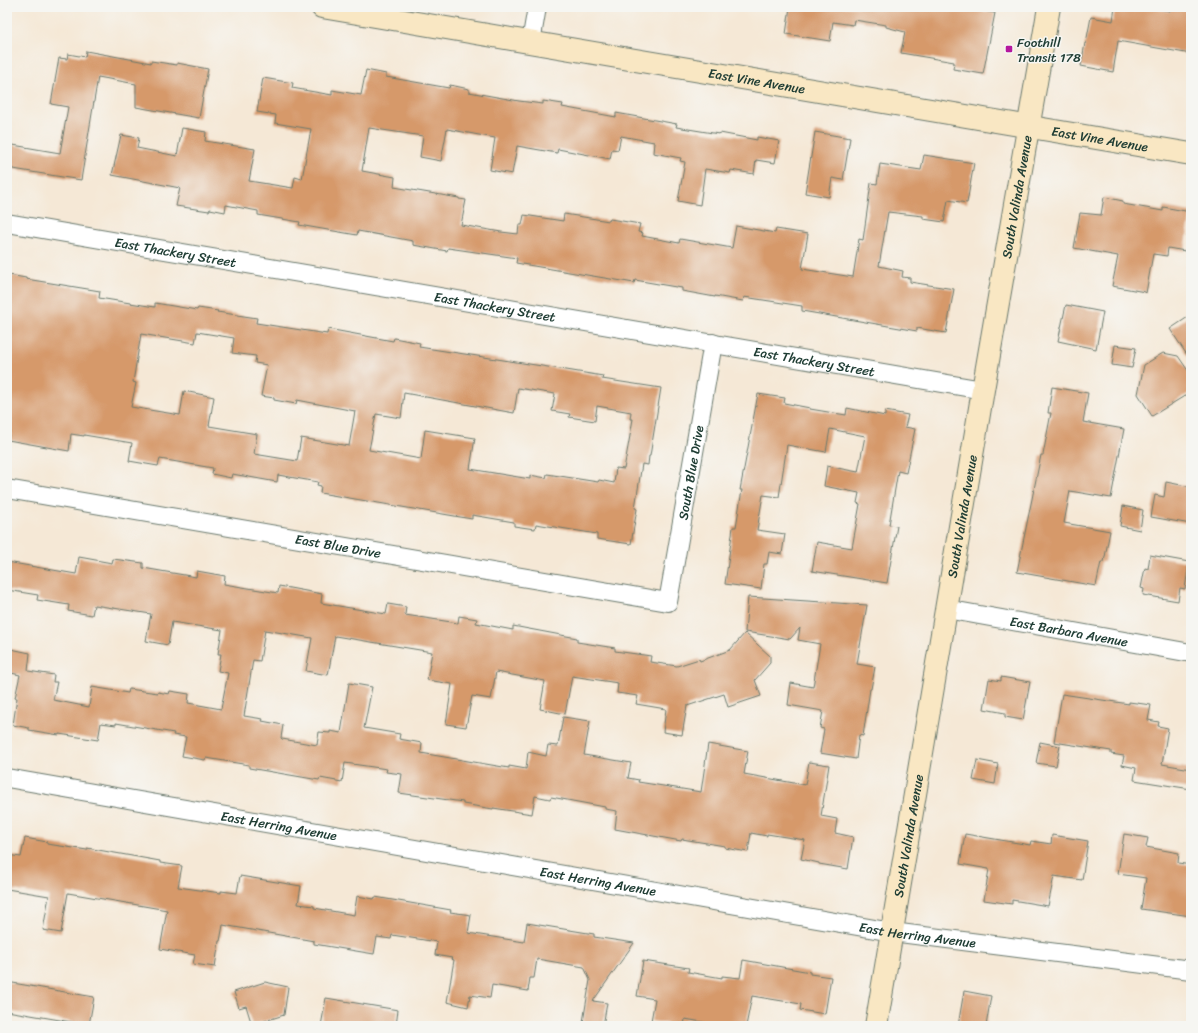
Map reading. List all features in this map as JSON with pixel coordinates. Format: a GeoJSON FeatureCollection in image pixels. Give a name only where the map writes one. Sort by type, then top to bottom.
{"type":"FeatureCollection","features":[{"type":"Feature","properties":{"kind":"main road","name":"East Vine Avenue"},"geometry":{"type":"LineString","coordinates":[[322,7],[1029,128],[1191,154]]}},
{"type":"Feature","properties":{"kind":"main road","name":"South Valinda Avenue"},"geometry":{"type":"LineString","coordinates":[[876,1026],[982,390],[1049,7]]}},
{"type":"Feature","properties":{"kind":"street"},"geometry":{"type":"LineString","coordinates":[[531,42],[537,7]]}},
{"type":"Feature","properties":{"kind":"street","name":"East Thackery Street"},"geometry":{"type":"LineString","coordinates":[[7,223],[982,390]]}},
{"type":"Feature","properties":{"kind":"street","name":"South Blue Drive"},"geometry":{"type":"LineString","coordinates":[[668,602],[713,343]]}},
{"type":"Feature","properties":{"kind":"street","name":"East Blue Drive"},"geometry":{"type":"LineString","coordinates":[[7,489],[668,602]]}},
{"type":"Feature","properties":{"kind":"street","name":"East Barbara Avenue"},"geometry":{"type":"LineString","coordinates":[[946,609],[1191,653]]}},
{"type":"Feature","properties":{"kind":"street","name":"East Herring Avenue"},"geometry":{"type":"LineString","coordinates":[[7,778],[892,932],[1191,970]]}},
{"type":"Feature","properties":{"kind":"building"},"geometry":{"type":"Polygon","coordinates":[[[790,7],[954,7],[972,11],[973,9],[995,13],[983,74],[953,69],[954,62],[901,53],[905,32],[886,27],[886,25],[854,20],[853,25],[833,22],[830,41],[786,34],[790,7]]]}},
{"type":"Feature","properties":{"kind":"building"},"geometry":{"type":"Polygon","coordinates":[[[1115,7],[1146,7],[1170,11],[1171,7],[1191,7],[1191,54],[1118,41],[1113,72],[1081,66],[1091,17],[1113,21],[1115,7]]]}},
{"type":"Feature","properties":{"kind":"building"},"geometry":{"type":"Polygon","coordinates":[[[86,51],[151,63],[151,61],[177,65],[177,63],[208,69],[199,118],[136,107],[136,84],[98,77],[81,180],[7,168],[7,144],[60,153],[68,107],[51,104],[59,58],[67,59],[68,54],[85,57],[86,51]]]}},
{"type":"Feature","properties":{"kind":"building"},"geometry":{"type":"Polygon","coordinates":[[[366,70],[386,74],[386,77],[449,88],[450,85],[469,89],[469,92],[519,101],[543,104],[543,101],[563,104],[562,107],[616,117],[616,113],[677,124],[676,127],[757,140],[757,137],[779,141],[775,163],[756,160],[754,174],[731,170],[730,173],[705,169],[700,205],[678,201],[685,162],[680,161],[681,158],[653,153],[654,142],[621,136],[618,150],[612,149],[610,159],[558,149],[557,153],[517,146],[512,174],[490,170],[495,138],[447,129],[441,161],[420,157],[423,136],[369,128],[362,171],[395,177],[394,187],[466,200],[461,225],[501,232],[518,234],[519,225],[522,225],[524,215],[563,221],[564,214],[640,224],[638,232],[643,233],[642,236],[679,243],[680,239],[732,248],[736,226],[775,233],[776,229],[808,234],[802,269],[853,277],[859,239],[863,240],[871,183],[877,184],[880,164],[921,170],[924,155],[974,163],[967,203],[948,200],[944,222],[923,219],[923,216],[888,212],[879,266],[903,271],[902,277],[910,278],[910,282],[954,289],[946,333],[917,328],[917,331],[802,311],[802,306],[744,297],[743,301],[715,297],[682,291],[682,288],[635,280],[634,283],[516,263],[517,258],[448,248],[447,251],[413,245],[413,241],[358,231],[357,235],[299,225],[300,222],[258,215],[258,211],[226,205],[225,212],[176,206],[180,188],[112,175],[121,135],[139,138],[137,148],[177,156],[182,128],[206,132],[205,141],[255,149],[249,181],[293,188],[295,177],[302,179],[311,129],[275,123],[276,115],[257,112],[263,78],[293,83],[292,88],[332,95],[332,90],[361,95],[366,70]]]}},
{"type":"Feature","properties":{"kind":"building"},"geometry":{"type":"Polygon","coordinates":[[[815,132],[850,138],[843,180],[832,178],[829,197],[805,193],[815,132]]]}},
{"type":"Feature","properties":{"kind":"building"},"geometry":{"type":"Polygon","coordinates":[[[1104,197],[1123,201],[1123,204],[1163,211],[1163,207],[1191,212],[1185,251],[1168,248],[1167,256],[1153,254],[1146,293],[1112,286],[1118,256],[1074,248],[1080,213],[1101,215],[1104,197]]]}},
{"type":"Feature","properties":{"kind":"building"},"geometry":{"type":"Polygon","coordinates":[[[9,275],[100,291],[99,298],[155,307],[155,303],[197,310],[198,308],[218,311],[217,312],[257,318],[256,323],[327,334],[328,329],[393,341],[394,338],[420,343],[419,347],[603,376],[602,379],[661,388],[648,465],[642,464],[631,544],[597,539],[597,534],[536,524],[535,529],[514,526],[514,522],[472,515],[472,519],[320,493],[321,486],[317,485],[318,482],[278,475],[277,482],[232,474],[231,478],[212,474],[213,468],[160,459],[158,466],[129,461],[132,443],[71,434],[69,451],[8,440],[12,420],[7,419],[7,285],[9,275]],[[197,332],[195,343],[141,334],[133,382],[136,383],[131,407],[180,415],[184,391],[214,397],[209,426],[257,434],[254,454],[297,461],[301,438],[349,446],[355,411],[297,400],[296,404],[261,396],[267,365],[255,363],[256,356],[232,353],[234,338],[197,332]],[[518,388],[514,413],[404,393],[401,418],[376,414],[369,450],[421,459],[425,430],[475,438],[470,469],[530,479],[530,475],[546,478],[547,474],[614,483],[616,468],[624,469],[633,419],[630,419],[631,412],[597,406],[595,421],[569,417],[570,414],[552,411],[555,394],[518,388]]]}},
{"type":"Feature","properties":{"kind":"building"},"geometry":{"type":"Polygon","coordinates":[[[1066,305],[1103,312],[1096,349],[1058,341],[1066,305]]]}},
{"type":"Feature","properties":{"kind":"building"},"geometry":{"type":"Polygon","coordinates":[[[1191,315],[1191,361],[1170,329],[1191,315]]]}},
{"type":"Feature","properties":{"kind":"building"},"geometry":{"type":"Polygon","coordinates":[[[1115,345],[1136,348],[1132,368],[1112,365],[1115,345]]]}},
{"type":"Feature","properties":{"kind":"building"},"geometry":{"type":"Polygon","coordinates":[[[1163,353],[1178,356],[1191,375],[1191,392],[1152,416],[1138,394],[1144,365],[1163,353]]]}},
{"type":"Feature","properties":{"kind":"building"},"geometry":{"type":"Polygon","coordinates":[[[1052,387],[1088,393],[1083,422],[1124,429],[1111,498],[1070,491],[1064,523],[1110,531],[1104,562],[1101,562],[1096,586],[1017,572],[1051,413],[1048,413],[1052,387]]]}},
{"type":"Feature","properties":{"kind":"building"},"geometry":{"type":"Polygon","coordinates":[[[758,394],[785,398],[784,403],[846,415],[847,408],[885,416],[885,411],[908,415],[905,427],[915,429],[906,473],[898,471],[889,525],[897,526],[887,583],[812,571],[817,542],[852,548],[860,504],[857,503],[859,493],[824,486],[827,466],[858,472],[865,436],[830,429],[826,452],[787,445],[779,497],[763,495],[757,530],[785,534],[782,554],[769,552],[767,564],[764,564],[761,589],[725,584],[733,527],[736,527],[742,490],[740,490],[758,394]]]}},
{"type":"Feature","properties":{"kind":"building"},"geometry":{"type":"Polygon","coordinates":[[[1166,482],[1191,487],[1191,524],[1151,517],[1155,495],[1164,497],[1166,482]]]}},
{"type":"Feature","properties":{"kind":"building"},"geometry":{"type":"Polygon","coordinates":[[[1123,506],[1143,510],[1140,530],[1120,526],[1123,506]]]}},
{"type":"Feature","properties":{"kind":"building"},"geometry":{"type":"Polygon","coordinates":[[[1150,555],[1189,562],[1185,589],[1180,588],[1178,601],[1143,595],[1144,589],[1141,588],[1145,568],[1148,569],[1150,555]]]}},
{"type":"Feature","properties":{"kind":"building"},"geometry":{"type":"Polygon","coordinates":[[[79,557],[112,563],[113,559],[143,563],[143,568],[196,577],[197,571],[225,576],[224,584],[278,593],[279,586],[322,594],[321,603],[386,614],[388,604],[406,607],[405,615],[458,623],[459,616],[477,619],[476,623],[513,630],[513,626],[577,638],[577,642],[615,648],[615,651],[651,656],[650,662],[677,666],[699,659],[700,661],[730,650],[745,633],[770,656],[770,663],[755,680],[761,696],[728,707],[724,694],[687,706],[682,735],[663,732],[666,709],[636,704],[638,696],[617,693],[618,683],[572,676],[565,714],[540,709],[545,681],[496,672],[491,699],[472,696],[466,727],[446,724],[452,684],[427,680],[432,652],[335,636],[328,675],[306,671],[312,638],[265,630],[260,661],[253,660],[244,716],[263,719],[262,721],[283,725],[282,739],[317,745],[319,732],[330,733],[330,731],[341,733],[349,683],[372,687],[364,728],[400,734],[399,739],[422,743],[421,753],[509,768],[509,766],[526,769],[528,752],[546,756],[548,745],[558,746],[563,717],[590,721],[584,755],[631,763],[628,778],[639,780],[638,782],[701,792],[708,744],[748,751],[744,774],[805,785],[809,762],[829,765],[821,816],[837,819],[835,833],[853,837],[848,869],[801,859],[805,840],[751,833],[748,852],[725,848],[725,846],[682,839],[681,841],[615,829],[617,811],[605,809],[605,807],[551,797],[550,799],[535,796],[532,814],[493,809],[463,804],[463,802],[399,793],[402,774],[386,772],[387,769],[345,763],[342,782],[320,778],[319,780],[249,768],[249,765],[206,758],[205,760],[182,756],[186,737],[173,735],[174,733],[116,723],[116,725],[101,723],[98,740],[29,730],[29,728],[13,725],[17,698],[15,698],[20,675],[7,672],[11,649],[30,653],[28,671],[54,675],[53,682],[57,682],[53,700],[89,707],[92,687],[128,693],[129,689],[169,694],[170,691],[189,694],[188,703],[221,709],[228,673],[218,671],[221,654],[218,654],[222,630],[172,622],[168,645],[146,641],[151,614],[94,605],[92,615],[68,611],[69,605],[37,600],[38,595],[7,590],[7,562],[76,574],[79,557]]]}},
{"type":"Feature","properties":{"kind":"building"},"geometry":{"type":"Polygon","coordinates":[[[748,597],[867,605],[857,664],[875,667],[863,736],[859,735],[856,759],[820,753],[824,729],[820,728],[823,711],[788,705],[791,683],[813,687],[820,644],[798,640],[800,628],[790,639],[745,632],[748,597]]]}},
{"type":"Feature","properties":{"kind":"building"},"geometry":{"type":"Polygon","coordinates":[[[1001,677],[1030,682],[1023,720],[1005,717],[1005,713],[984,709],[989,679],[1001,681],[1001,677]]]}},
{"type":"Feature","properties":{"kind":"building"},"geometry":{"type":"Polygon","coordinates":[[[1062,694],[1129,704],[1129,702],[1151,705],[1148,720],[1159,722],[1158,726],[1168,728],[1162,764],[1191,769],[1191,789],[1134,780],[1136,768],[1122,765],[1124,756],[1111,754],[1111,751],[1054,742],[1062,694]]]}},
{"type":"Feature","properties":{"kind":"building"},"geometry":{"type":"Polygon","coordinates":[[[1040,742],[1060,746],[1056,766],[1036,763],[1040,742]]]}},
{"type":"Feature","properties":{"kind":"building"},"geometry":{"type":"Polygon","coordinates":[[[977,760],[998,764],[995,784],[973,780],[977,760]]]}},
{"type":"Feature","properties":{"kind":"building"},"geometry":{"type":"Polygon","coordinates":[[[965,834],[1030,845],[1031,841],[1051,844],[1052,835],[1088,841],[1082,880],[1054,876],[1048,906],[1012,900],[1012,904],[984,900],[989,869],[960,864],[965,834]]]}},
{"type":"Feature","properties":{"kind":"building"},"geometry":{"type":"Polygon","coordinates":[[[1124,834],[1148,838],[1146,847],[1179,853],[1178,863],[1191,865],[1191,916],[1141,909],[1146,878],[1118,874],[1124,834]]]}},
{"type":"Feature","properties":{"kind":"building"},"geometry":{"type":"Polygon","coordinates":[[[25,838],[47,842],[47,844],[87,850],[87,848],[182,866],[178,887],[221,893],[221,891],[237,893],[240,876],[301,886],[298,904],[354,915],[357,896],[374,899],[375,897],[451,910],[450,912],[471,915],[468,933],[524,942],[527,923],[594,934],[594,937],[634,943],[593,1001],[607,1003],[603,1026],[584,1026],[585,1023],[583,1022],[590,980],[584,967],[537,959],[534,978],[530,978],[528,991],[492,985],[490,998],[470,995],[468,1007],[447,1002],[454,960],[451,959],[452,958],[435,955],[437,942],[392,935],[391,939],[377,937],[374,954],[314,944],[314,941],[223,925],[215,967],[193,964],[195,955],[160,949],[167,910],[68,893],[61,933],[43,930],[49,896],[7,889],[7,855],[21,857],[25,838]]]}},
{"type":"Feature","properties":{"kind":"building"},"geometry":{"type":"Polygon","coordinates":[[[743,960],[831,977],[825,1014],[800,1010],[801,1004],[752,996],[746,1026],[725,1026],[685,1019],[684,1026],[682,1026],[651,1021],[655,999],[637,996],[643,961],[689,968],[688,972],[722,978],[722,976],[740,978],[743,960]]]}},
{"type":"Feature","properties":{"kind":"building"},"geometry":{"type":"Polygon","coordinates":[[[7,982],[94,997],[89,1025],[7,1011],[7,982]]]}},
{"type":"Feature","properties":{"kind":"building"},"geometry":{"type":"Polygon","coordinates":[[[265,982],[288,987],[284,1015],[252,1025],[246,1006],[239,1008],[234,992],[265,982]]]}},
{"type":"Feature","properties":{"kind":"building"},"geometry":{"type":"Polygon","coordinates":[[[964,991],[991,996],[986,1026],[958,1026],[964,991]]]}},
{"type":"Feature","properties":{"kind":"building"},"geometry":{"type":"Polygon","coordinates":[[[326,998],[398,1010],[396,1026],[321,1026],[326,998]]]}},
{"type":"Feature","properties":{"kind":"place","name":"Foothill Transit 178"},"geometry":{"type":"Point","coordinates":[1009,49]}}]}
